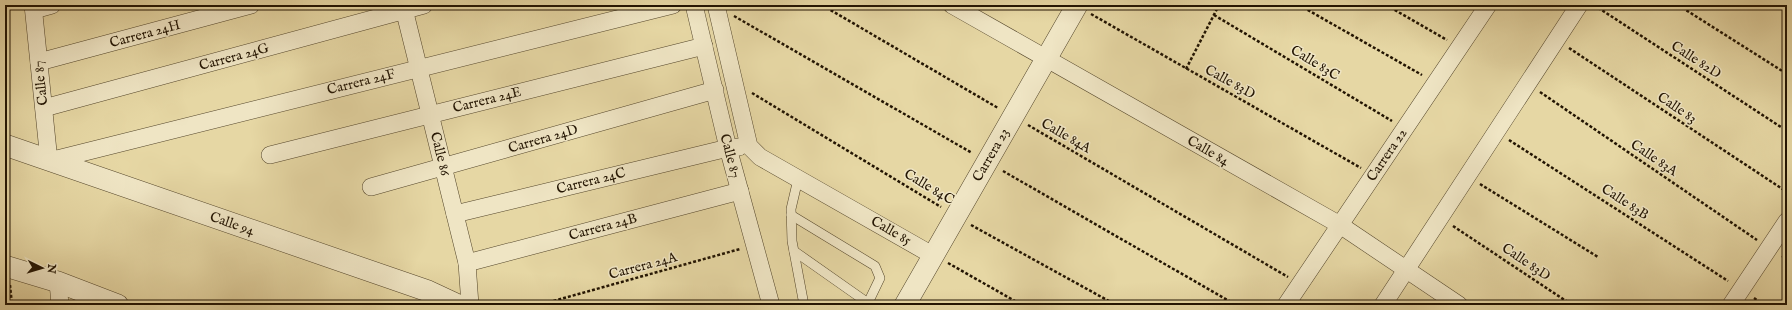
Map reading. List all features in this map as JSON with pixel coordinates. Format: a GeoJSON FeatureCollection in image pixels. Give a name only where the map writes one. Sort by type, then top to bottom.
{"type":"FeatureCollection","features":[{"type":"Feature","properties":{"kind":"street"},"geometry":{"type":"LineString","coordinates":[[34,8],[52,5]]}},
{"type":"Feature","properties":{"kind":"street","name":"Carrera 24H"},"geometry":{"type":"LineString","coordinates":[[39,62],[251,5]]}},
{"type":"Feature","properties":{"kind":"street","name":"Carrera 24G"},"geometry":{"type":"LineString","coordinates":[[44,108],[403,8],[424,5]]}},
{"type":"Feature","properties":{"kind":"street","name":"Carrera 24F"},"geometry":{"type":"LineString","coordinates":[[49,161],[673,5]]}},
{"type":"Feature","properties":{"kind":"street","name":"Calle 87"},"geometry":{"type":"LineString","coordinates":[[694,5],[728,148],[771,305]]}},
{"type":"Feature","properties":{"kind":"street"},"geometry":{"type":"LineString","coordinates":[[716,5],[734,82],[755,152]]}},
{"type":"Feature","properties":{"kind":"street","name":"Calle 84"},"geometry":{"type":"LineString","coordinates":[[952,5],[1340,225],[1459,305]]}},
{"type":"Feature","properties":{"kind":"street","name":"Carrera 22"},"geometry":{"type":"LineString","coordinates":[[1286,305],[1488,5]]}},
{"type":"Feature","properties":{"kind":"street"},"geometry":{"type":"LineString","coordinates":[[1384,305],[1579,5]]}},
{"type":"Feature","properties":{"kind":"street","name":"Carrera 23"},"geometry":{"type":"LineString","coordinates":[[905,305],[1077,6]]}},
{"type":"Feature","properties":{"kind":"street","name":"Calle 87"},"geometry":{"type":"LineString","coordinates":[[34,8],[49,161]]}},
{"type":"Feature","properties":{"kind":"street","name":"Calle 86"},"geometry":{"type":"LineString","coordinates":[[403,8],[467,262],[470,305]]}},
{"type":"Feature","properties":{"kind":"street","name":"Carrera 24E"},"geometry":{"type":"LineString","coordinates":[[270,154],[704,46]]}},
{"type":"Feature","properties":{"kind":"street","name":"Carrera 24D"},"geometry":{"type":"LineString","coordinates":[[371,187],[715,90]]}},
{"type":"Feature","properties":{"kind":"street","name":"Calle 94"},"geometry":{"type":"LineString","coordinates":[[5,145],[420,289],[458,305]]}},
{"type":"Feature","properties":{"kind":"street","name":"Carrera 24C"},"geometry":{"type":"LineString","coordinates":[[455,214],[728,148],[755,152]]}},
{"type":"Feature","properties":{"kind":"street","name":"Calle 85"},"geometry":{"type":"LineString","coordinates":[[755,152],[798,179],[934,256]]}},
{"type":"Feature","properties":{"kind":"street","name":"Carrera 24B"},"geometry":{"type":"LineString","coordinates":[[467,262],[740,191]]}},
{"type":"Feature","properties":{"kind":"street"},"geometry":{"type":"LineString","coordinates":[[1731,305],[1787,222]]}},
{"type":"Feature","properties":{"kind":"street"},"geometry":{"type":"LineString","coordinates":[[5,266],[58,282],[118,305]]}},
{"type":"Feature","properties":{"kind":"street"},"geometry":{"type":"LineString","coordinates":[[58,282],[60,305]]}},
{"type":"Feature","properties":{"kind":"lane"},"geometry":{"type":"LineString","coordinates":[[798,179],[791,215],[792,241],[804,305]]}},
{"type":"Feature","properties":{"kind":"lane"},"geometry":{"type":"LineString","coordinates":[[791,215],[875,266],[880,278],[867,304],[794,251]]}},
{"type":"Feature","properties":{"kind":"path","name":"Calle 84A"},"geometry":{"type":"LineString","coordinates":[[822,5],[1300,284]]}},
{"type":"Feature","properties":{"kind":"path"},"geometry":{"type":"LineString","coordinates":[[1186,69],[1219,5]]}},
{"type":"Feature","properties":{"kind":"path"},"geometry":{"type":"LineString","coordinates":[[1299,5],[1436,83]]}},
{"type":"Feature","properties":{"kind":"path"},"geometry":{"type":"LineString","coordinates":[[1386,5],[1459,48]]}},
{"type":"Feature","properties":{"kind":"path","name":"Calle 82D"},"geometry":{"type":"LineString","coordinates":[[1593,5],[1787,131]]}},
{"type":"Feature","properties":{"kind":"path"},"geometry":{"type":"LineString","coordinates":[[1678,5],[1787,74]]}},
{"type":"Feature","properties":{"kind":"path"},"geometry":{"type":"LineString","coordinates":[[1780,5],[1787,10]]}},
{"type":"Feature","properties":{"kind":"path","name":"Calle 83D"},"geometry":{"type":"LineString","coordinates":[[1077,6],[1374,175]]}},
{"type":"Feature","properties":{"kind":"path","name":"Calle 83C"},"geometry":{"type":"LineString","coordinates":[[1214,15],[1405,128]]}},
{"type":"Feature","properties":{"kind":"path","name":"Calle 83"},"geometry":{"type":"LineString","coordinates":[[1557,40],[1787,192]]}},
{"type":"Feature","properties":{"kind":"path","name":"Calle 84C"},"geometry":{"type":"LineString","coordinates":[[734,82],[956,216],[1116,305]]}},
{"type":"Feature","properties":{"kind":"path","name":"Calle 83A"},"geometry":{"type":"LineString","coordinates":[[1528,84],[1770,248]]}},
{"type":"Feature","properties":{"kind":"path","name":"Calle 83B"},"geometry":{"type":"LineString","coordinates":[[1496,132],[1742,289]]}},
{"type":"Feature","properties":{"kind":"path"},"geometry":{"type":"LineString","coordinates":[[1467,176],[1598,256]]}},
{"type":"Feature","properties":{"kind":"path","name":"Calle 83D"},"geometry":{"type":"LineString","coordinates":[[1469,236],[1572,305]]}},
{"type":"Feature","properties":{"kind":"path","name":"Carrera 24A"},"geometry":{"type":"LineString","coordinates":[[539,305],[754,245]]}},
{"type":"Feature","properties":{"kind":"path"},"geometry":{"type":"LineString","coordinates":[[934,256],[1022,305]]}}]}
